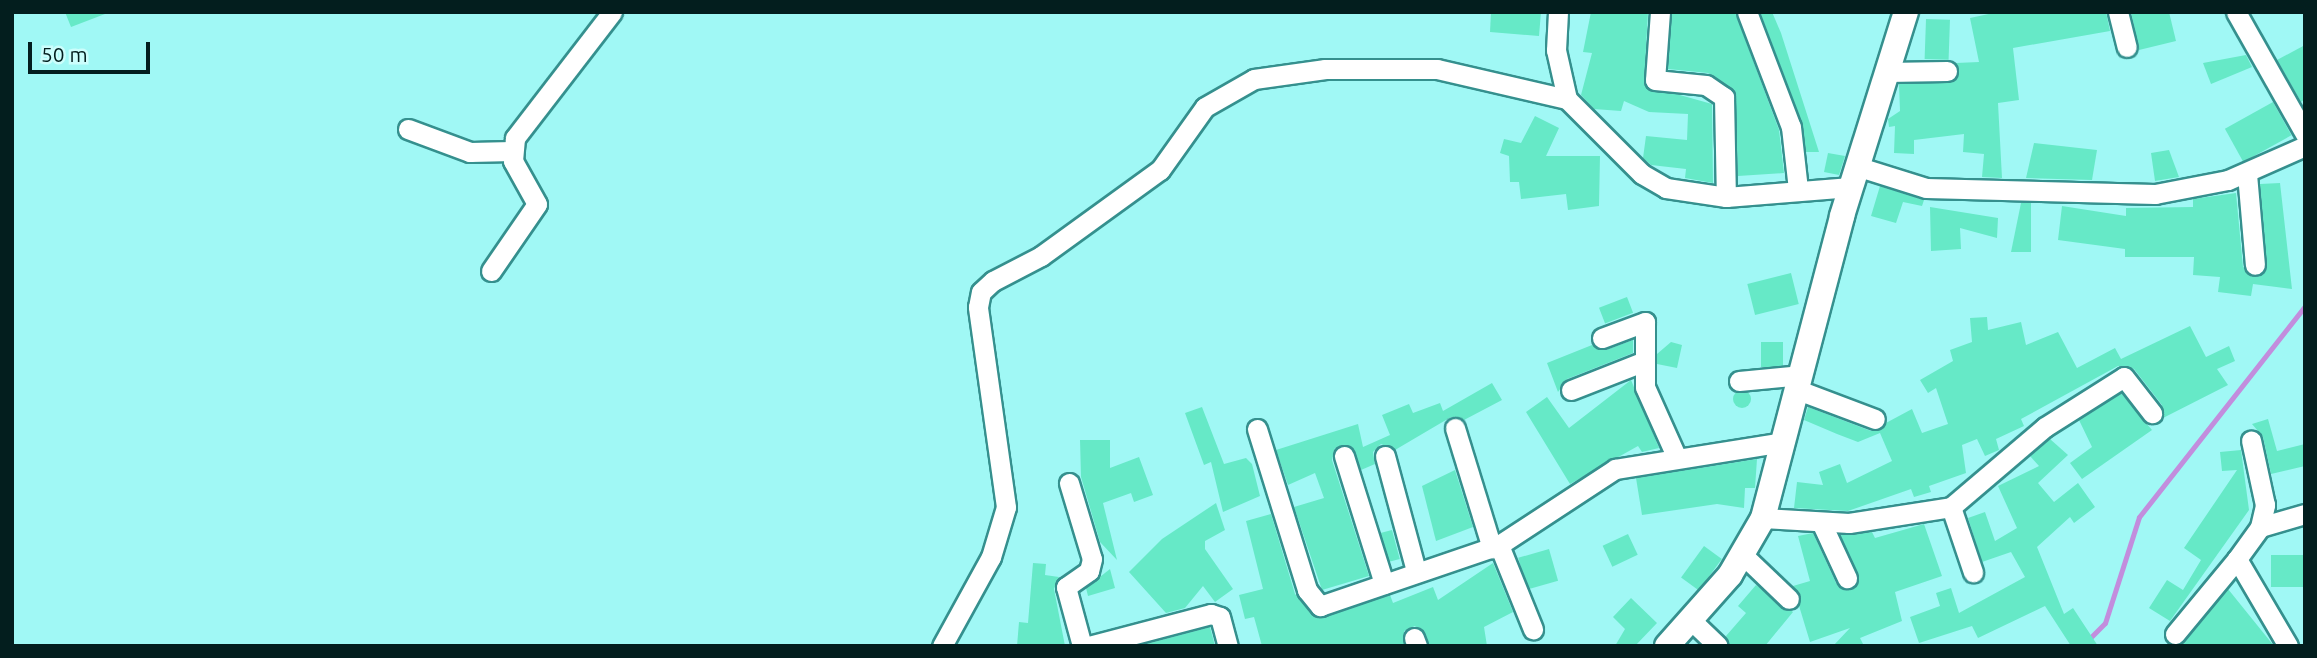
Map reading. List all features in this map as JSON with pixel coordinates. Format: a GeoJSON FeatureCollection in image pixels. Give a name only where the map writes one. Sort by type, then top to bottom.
{"type":"FeatureCollection","features":[{"type":"Feature","properties":{"kind":"street"},"geometry":{"type":"LineString","coordinates":[[491,271],[537,204],[512,151],[521,127],[611,12]]}},
{"type":"Feature","properties":{"kind":"street"},"geometry":{"type":"LineString","coordinates":[[1558,12],[1556,50],[1567,99]]}},
{"type":"Feature","properties":{"kind":"street"},"geometry":{"type":"LineString","coordinates":[[1660,12],[1656,80],[1706,85],[1724,97],[1726,197]]}},
{"type":"Feature","properties":{"kind":"street"},"geometry":{"type":"LineString","coordinates":[[1747,12],[1791,127],[1798,189]]}},
{"type":"Feature","properties":{"kind":"street"},"geometry":{"type":"LineString","coordinates":[[1667,646],[1744,556],[1763,518],[1853,176],[1906,12]]}},
{"type":"Feature","properties":{"kind":"street"},"geometry":{"type":"LineString","coordinates":[[2118,12],[2127,47]]}},
{"type":"Feature","properties":{"kind":"street"},"geometry":{"type":"LineString","coordinates":[[2236,12],[2305,134]]}},
{"type":"Feature","properties":{"kind":"street"},"geometry":{"type":"LineString","coordinates":[[942,646],[991,557],[1006,507],[978,307],[981,292],[993,281],[1041,256],[1160,170],[1205,107],[1254,79],[1325,69],[1437,69],[1567,99],[1642,174],[1666,188],[1726,197],[1798,189],[1853,176],[1926,188],[2155,194],[2246,174],[2305,146]]}},
{"type":"Feature","properties":{"kind":"street"},"geometry":{"type":"LineString","coordinates":[[1886,72],[1947,71]]}},
{"type":"Feature","properties":{"kind":"street"},"geometry":{"type":"LineString","coordinates":[[408,129],[470,152],[512,151]]}},
{"type":"Feature","properties":{"kind":"street"},"geometry":{"type":"LineString","coordinates":[[2246,174],[2255,265]]}},
{"type":"Feature","properties":{"kind":"street"},"geometry":{"type":"LineString","coordinates":[[1602,338],[1645,323],[1645,361],[1650,405],[1676,456]]}},
{"type":"Feature","properties":{"kind":"street"},"geometry":{"type":"LineString","coordinates":[[1571,390],[1645,361]]}},
{"type":"Feature","properties":{"kind":"street"},"geometry":{"type":"LineString","coordinates":[[1763,518],[1821,522],[1951,507],[2045,427],[2117,379],[2129,380],[2152,413]]}},
{"type":"Feature","properties":{"kind":"street"},"geometry":{"type":"LineString","coordinates":[[1739,381],[1800,383],[1875,419]]}},
{"type":"Feature","properties":{"kind":"street"},"geometry":{"type":"LineString","coordinates":[[1455,428],[1495,547],[1533,629]]}},
{"type":"Feature","properties":{"kind":"street"},"geometry":{"type":"LineString","coordinates":[[1256,429],[1313,604],[1384,584],[1416,571],[1495,547],[1595,478],[1676,456],[1783,442]]}},
{"type":"Feature","properties":{"kind":"street"},"geometry":{"type":"LineString","coordinates":[[2175,634],[2260,527],[2263,482],[2251,440]]}},
{"type":"Feature","properties":{"kind":"street"},"geometry":{"type":"LineString","coordinates":[[1344,456],[1384,584]]}},
{"type":"Feature","properties":{"kind":"street"},"geometry":{"type":"LineString","coordinates":[[1385,456],[1416,571]]}},
{"type":"Feature","properties":{"kind":"street"},"geometry":{"type":"LineString","coordinates":[[1069,483],[1092,559],[1089,571],[1066,586],[1082,646]]}},
{"type":"Feature","properties":{"kind":"street"},"geometry":{"type":"LineString","coordinates":[[1951,507],[1973,572]]}},
{"type":"Feature","properties":{"kind":"street"},"geometry":{"type":"LineString","coordinates":[[2260,527],[2305,514]]}},
{"type":"Feature","properties":{"kind":"street"},"geometry":{"type":"LineString","coordinates":[[1821,522],[1847,578]]}},
{"type":"Feature","properties":{"kind":"street"},"geometry":{"type":"LineString","coordinates":[[1744,556],[1789,599]]}},
{"type":"Feature","properties":{"kind":"street"},"geometry":{"type":"LineString","coordinates":[[2237,559],[2288,646]]}},
{"type":"Feature","properties":{"kind":"street"},"geometry":{"type":"LineString","coordinates":[[1089,646],[1211,614],[1220,617],[1227,646]]}},
{"type":"Feature","properties":{"kind":"street"},"geometry":{"type":"LineString","coordinates":[[1691,620],[1718,646]]}},
{"type":"Feature","properties":{"kind":"building"},"geometry":{"type":"Polygon","coordinates":[[[65,12],[105,12],[105,14],[71,27],[65,12]]]}},
{"type":"Feature","properties":{"kind":"building"},"geometry":{"type":"Polygon","coordinates":[[[1491,12],[1541,12],[1539,36],[1490,32],[1491,12]]]}},
{"type":"Feature","properties":{"kind":"building"},"geometry":{"type":"Polygon","coordinates":[[[1591,12],[1648,12],[1644,85],[1712,104],[1713,183],[1685,178],[1686,169],[1651,165],[1643,158],[1646,136],[1687,140],[1688,114],[1649,112],[1624,101],[1621,111],[1594,109],[1581,95],[1592,53],[1583,52],[1591,12]]]}},
{"type":"Feature","properties":{"kind":"building"},"geometry":{"type":"Polygon","coordinates":[[[1672,12],[1735,12],[1779,130],[1784,173],[1738,176],[1735,92],[1708,73],[1668,69],[1672,12]]]}},
{"type":"Feature","properties":{"kind":"building"},"geometry":{"type":"Polygon","coordinates":[[[1760,12],[1772,12],[1781,33],[1819,152],[1806,152],[1802,123],[1760,12]]]}},
{"type":"Feature","properties":{"kind":"building"},"geometry":{"type":"Polygon","coordinates":[[[1998,12],[2106,12],[2110,31],[2013,48],[2019,100],[1998,103],[2002,178],[1982,177],[1984,154],[1963,152],[1964,134],[1914,140],[1914,154],[1894,153],[1895,126],[1889,127],[1888,119],[1900,111],[1899,84],[1954,81],[1956,63],[1979,62],[1970,18],[1998,12]]]}},
{"type":"Feature","properties":{"kind":"building"},"geometry":{"type":"Polygon","coordinates":[[[2131,12],[2169,12],[2176,41],[2139,50],[2131,12]]]}},
{"type":"Feature","properties":{"kind":"building"},"geometry":{"type":"Polygon","coordinates":[[[1926,19],[1950,20],[1949,60],[1925,59],[1926,19]]]}},
{"type":"Feature","properties":{"kind":"building"},"geometry":{"type":"Polygon","coordinates":[[[2305,45],[2305,99],[2301,102],[2277,60],[2305,45]]]}},
{"type":"Feature","properties":{"kind":"building"},"geometry":{"type":"Polygon","coordinates":[[[2246,55],[2252,67],[2211,84],[2203,63],[2246,55]]]}},
{"type":"Feature","properties":{"kind":"building"},"geometry":{"type":"Polygon","coordinates":[[[2273,102],[2291,135],[2243,162],[2225,129],[2273,102]]]}},
{"type":"Feature","properties":{"kind":"building"},"geometry":{"type":"Polygon","coordinates":[[[1535,116],[1559,128],[1546,156],[1600,156],[1599,206],[1568,210],[1566,194],[1521,199],[1519,182],[1510,182],[1509,156],[1500,153],[1504,139],[1521,143],[1535,116]]]}},
{"type":"Feature","properties":{"kind":"building"},"geometry":{"type":"Polygon","coordinates":[[[2034,143],[2097,150],[2092,180],[2026,178],[2034,143]]]}},
{"type":"Feature","properties":{"kind":"building"},"geometry":{"type":"Polygon","coordinates":[[[2169,150],[2179,177],[2155,181],[2151,153],[2169,150]]]}},
{"type":"Feature","properties":{"kind":"building"},"geometry":{"type":"Polygon","coordinates":[[[1828,153],[1845,156],[1839,175],[1824,172],[1828,153]]]}},
{"type":"Feature","properties":{"kind":"building"},"geometry":{"type":"Polygon","coordinates":[[[2280,183],[2292,289],[2253,284],[2251,296],[2218,292],[2220,277],[2193,275],[2194,257],[2125,257],[2125,249],[2058,240],[2062,206],[2126,216],[2126,208],[2193,207],[2193,199],[2236,193],[2243,267],[2257,277],[2267,265],[2260,184],[2280,183]]]}},
{"type":"Feature","properties":{"kind":"building"},"geometry":{"type":"Polygon","coordinates":[[[1880,186],[1924,200],[1922,206],[1903,202],[1896,223],[1871,216],[1880,186]]]}},
{"type":"Feature","properties":{"kind":"building"},"geometry":{"type":"Polygon","coordinates":[[[2021,203],[2031,203],[2031,252],[2011,252],[2021,203]]]}},
{"type":"Feature","properties":{"kind":"building"},"geometry":{"type":"Polygon","coordinates":[[[1930,207],[1998,218],[1997,238],[1960,228],[1961,249],[1931,251],[1930,207]]]}},
{"type":"Feature","properties":{"kind":"building"},"geometry":{"type":"Polygon","coordinates":[[[1791,273],[1799,304],[1755,315],[1747,284],[1791,273]]]}},
{"type":"Feature","properties":{"kind":"building"},"geometry":{"type":"Polygon","coordinates":[[[1627,297],[1633,313],[1605,324],[1599,308],[1627,297]]]}},
{"type":"Feature","properties":{"kind":"building"},"geometry":{"type":"Polygon","coordinates":[[[1987,317],[1988,330],[2021,322],[2026,345],[2058,332],[2077,368],[2115,348],[2121,359],[2190,326],[2206,357],[2229,346],[2235,361],[2217,369],[2228,385],[2163,418],[2162,405],[2134,369],[2118,366],[2021,419],[2024,426],[1996,439],[1999,450],[1985,456],[1977,439],[1962,445],[1966,473],[1929,486],[1931,492],[1914,497],[1911,489],[1848,511],[1794,508],[1797,482],[1823,485],[1819,472],[1840,464],[1847,483],[1892,461],[1880,433],[1858,442],[1804,420],[1808,407],[1871,431],[1912,409],[1922,433],[1948,424],[1936,388],[1928,393],[1920,380],[1953,361],[1950,350],[1972,342],[1970,318],[1987,317]]]}},
{"type":"Feature","properties":{"kind":"building"},"geometry":{"type":"Polygon","coordinates":[[[1633,340],[1633,353],[1567,379],[1558,392],[1547,363],[1592,345],[1606,350],[1633,340]]]}},
{"type":"Feature","properties":{"kind":"building"},"geometry":{"type":"Polygon","coordinates":[[[1671,342],[1682,345],[1677,368],[1657,364],[1657,354],[1671,342]]]}},
{"type":"Feature","properties":{"kind":"building"},"geometry":{"type":"Polygon","coordinates":[[[1761,342],[1783,342],[1783,367],[1761,367],[1761,342]]]}},
{"type":"Feature","properties":{"kind":"building"},"geometry":{"type":"Polygon","coordinates":[[[1631,380],[1659,448],[1642,452],[1638,446],[1570,484],[1526,412],[1547,397],[1569,428],[1631,380]]]}},
{"type":"Feature","properties":{"kind":"building"},"geometry":{"type":"Polygon","coordinates":[[[1492,383],[1502,400],[1464,420],[1451,417],[1395,450],[1381,444],[1373,452],[1375,464],[1361,470],[1352,447],[1335,448],[1332,460],[1369,576],[1322,590],[1294,507],[1324,498],[1315,473],[1288,485],[1276,450],[1358,424],[1363,447],[1390,435],[1382,415],[1409,404],[1413,413],[1440,403],[1443,411],[1492,383]]]}},
{"type":"Feature","properties":{"kind":"building"},"geometry":{"type":"Polygon","coordinates":[[[1742,390],[1748,393],[1751,399],[1748,405],[1742,408],[1736,405],[1733,399],[1736,393],[1742,390]]]}},
{"type":"Feature","properties":{"kind":"building"},"geometry":{"type":"Polygon","coordinates":[[[2121,393],[2152,430],[2082,479],[2070,463],[2092,447],[2079,420],[2121,393]]]}},
{"type":"Feature","properties":{"kind":"building"},"geometry":{"type":"Polygon","coordinates":[[[1202,407],[1224,464],[1246,458],[1252,464],[1260,496],[1223,512],[1211,462],[1204,465],[1185,413],[1202,407]]]}},
{"type":"Feature","properties":{"kind":"building"},"geometry":{"type":"Polygon","coordinates":[[[2268,419],[2277,451],[2305,444],[2305,466],[2271,474],[2263,437],[2252,424],[2268,419]]]}},
{"type":"Feature","properties":{"kind":"building"},"geometry":{"type":"Polygon","coordinates":[[[2050,439],[2068,455],[2038,483],[2054,502],[2078,483],[2095,507],[2074,523],[2070,517],[2037,547],[2064,614],[2073,608],[2098,646],[2071,646],[2045,606],[1978,638],[1972,626],[1919,643],[1910,617],[1940,606],[1936,593],[1951,588],[1959,613],[2025,577],[2011,552],[1982,562],[1968,518],[1985,512],[1995,541],[2017,528],[1998,486],[2039,466],[2030,456],[2050,439]]]}},
{"type":"Feature","properties":{"kind":"building"},"geometry":{"type":"Polygon","coordinates":[[[1080,440],[1110,440],[1110,468],[1139,457],[1153,495],[1134,502],[1131,493],[1103,503],[1117,560],[1100,542],[1081,477],[1080,440]]]}},
{"type":"Feature","properties":{"kind":"building"},"geometry":{"type":"Polygon","coordinates":[[[2241,450],[2249,510],[2170,621],[2149,608],[2167,580],[2183,590],[2201,560],[2184,548],[2237,470],[2222,471],[2220,452],[2241,450]]]}},
{"type":"Feature","properties":{"kind":"building"},"geometry":{"type":"Polygon","coordinates":[[[1757,459],[1755,488],[1745,488],[1744,508],[1717,504],[1642,515],[1636,478],[1757,459]]]}},
{"type":"Feature","properties":{"kind":"building"},"geometry":{"type":"Polygon","coordinates":[[[1455,470],[1473,527],[1436,541],[1422,486],[1455,470]]]}},
{"type":"Feature","properties":{"kind":"building"},"geometry":{"type":"Polygon","coordinates":[[[1216,503],[1225,530],[1205,541],[1205,549],[1233,589],[1215,602],[1203,586],[1185,608],[1166,613],[1129,572],[1162,539],[1216,503]]]}},
{"type":"Feature","properties":{"kind":"building"},"geometry":{"type":"Polygon","coordinates":[[[1271,514],[1295,594],[1316,617],[1390,595],[1393,603],[1433,587],[1438,600],[1493,563],[1513,612],[1484,627],[1487,646],[1429,646],[1415,626],[1404,631],[1404,646],[1262,646],[1254,617],[1245,619],[1239,595],[1263,589],[1246,521],[1271,514]]]}},
{"type":"Feature","properties":{"kind":"building"},"geometry":{"type":"Polygon","coordinates":[[[1924,524],[1942,576],[1895,592],[1902,621],[1860,638],[1864,646],[1833,646],[1850,628],[1810,642],[1793,586],[1810,581],[1798,536],[1813,533],[1836,583],[1847,590],[1859,578],[1840,535],[1872,532],[1875,538],[1924,524]]]}},
{"type":"Feature","properties":{"kind":"building"},"geometry":{"type":"Polygon","coordinates":[[[1392,530],[1400,559],[1388,562],[1380,533],[1392,530]]]}},
{"type":"Feature","properties":{"kind":"building"},"geometry":{"type":"Polygon","coordinates":[[[1628,534],[1638,555],[1612,567],[1603,546],[1628,534]]]}},
{"type":"Feature","properties":{"kind":"building"},"geometry":{"type":"Polygon","coordinates":[[[1704,546],[1722,559],[1699,590],[1681,578],[1704,546]]]}},
{"type":"Feature","properties":{"kind":"building"},"geometry":{"type":"Polygon","coordinates":[[[1549,549],[1558,581],[1527,590],[1518,558],[1549,549]]]}},
{"type":"Feature","properties":{"kind":"building"},"geometry":{"type":"Polygon","coordinates":[[[2271,555],[2305,555],[2305,587],[2271,587],[2271,555]]]}},
{"type":"Feature","properties":{"kind":"building"},"geometry":{"type":"Polygon","coordinates":[[[1033,563],[1046,564],[1045,575],[1059,577],[1054,589],[1065,646],[1017,646],[1019,622],[1028,623],[1033,563]]]}},
{"type":"Feature","properties":{"kind":"building"},"geometry":{"type":"Polygon","coordinates":[[[1110,569],[1115,588],[1088,596],[1086,588],[1110,569]]]}},
{"type":"Feature","properties":{"kind":"building"},"geometry":{"type":"Polygon","coordinates":[[[1756,585],[1793,612],[1765,646],[1730,646],[1726,636],[1746,613],[1738,606],[1756,585]]]}},
{"type":"Feature","properties":{"kind":"building"},"geometry":{"type":"Polygon","coordinates":[[[2228,589],[2274,646],[2177,646],[2184,642],[2228,589]]]}},
{"type":"Feature","properties":{"kind":"building"},"geometry":{"type":"Polygon","coordinates":[[[1631,598],[1657,623],[1635,646],[1615,646],[1625,629],[1613,617],[1631,598]]]}},
{"type":"Feature","properties":{"kind":"building"},"geometry":{"type":"Polygon","coordinates":[[[1210,627],[1215,646],[1138,646],[1210,627]]]}},
{"type":"Feature","properties":{"kind":"waterway"},"geometry":{"type":"LineString","coordinates":[[2087,641],[2105,623],[2139,517],[2305,306]]}}]}
